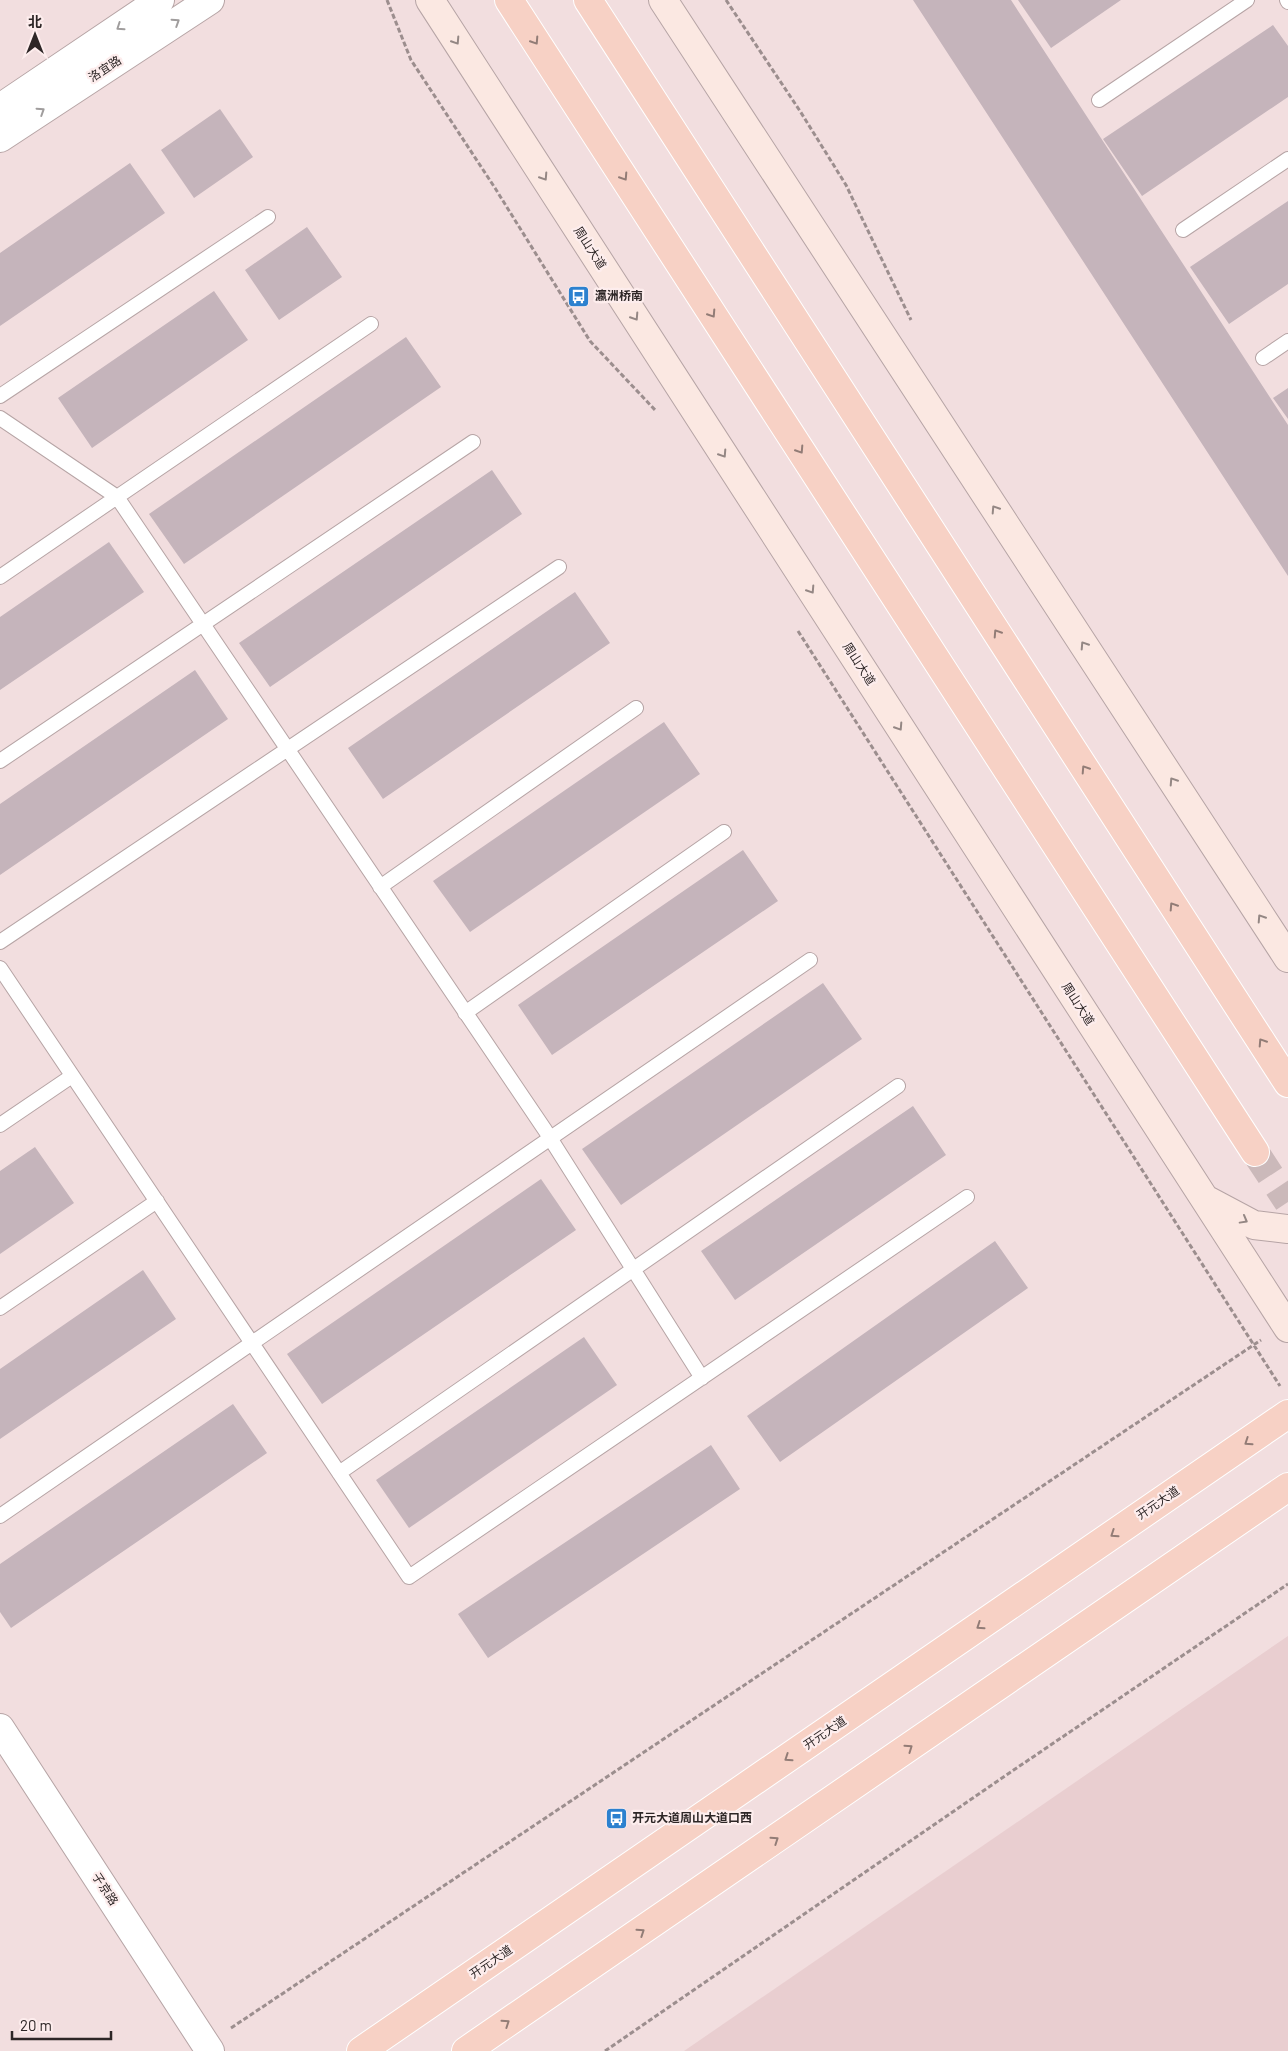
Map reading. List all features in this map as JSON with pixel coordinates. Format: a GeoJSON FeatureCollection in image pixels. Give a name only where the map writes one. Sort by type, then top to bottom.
{"type":"FeatureCollection","features":[{"type":"Feature","properties":{"kind":"main road","name":"周山大道"},"geometry":{"type":"LineString","coordinates":[[430,0],[1286,1326]]}},
{"type":"Feature","properties":{"kind":"main road"},"geometry":{"type":"LineString","coordinates":[[509,0],[1255,1152]]}},
{"type":"Feature","properties":{"kind":"main road"},"geometry":{"type":"LineString","coordinates":[[588,0],[1288,1083]]}},
{"type":"Feature","properties":{"kind":"main road"},"geometry":{"type":"LineString","coordinates":[[663,0],[1288,958]]}},
{"type":"Feature","properties":{"kind":"main road"},"geometry":{"type":"LineString","coordinates":[[1204,1198],[1254,1225],[1288,1229]]}},
{"type":"Feature","properties":{"kind":"main road","name":"开元大道"},"geometry":{"type":"LineString","coordinates":[[361,2051],[1286,1403]]}},
{"type":"Feature","properties":{"kind":"main road"},"geometry":{"type":"LineString","coordinates":[[466,2051],[1288,1487]]}},
{"type":"Feature","properties":{"kind":"street","name":"洛宜路"},"geometry":{"type":"LineString","coordinates":[[0,108],[160,0]]}},
{"type":"Feature","properties":{"kind":"street","name":"洛宜路"},"geometry":{"type":"LineString","coordinates":[[0,138],[210,0]]}},
{"type":"Feature","properties":{"kind":"street","name":"子京路"},"geometry":{"type":"LineString","coordinates":[[0,1728],[208,2048]]}},
{"type":"Feature","properties":{"kind":"lane"},"geometry":{"type":"LineString","coordinates":[[1099,100],[1247,0]]}},
{"type":"Feature","properties":{"kind":"lane"},"geometry":{"type":"LineString","coordinates":[[1183,230],[1288,159]]}},
{"type":"Feature","properties":{"kind":"lane"},"geometry":{"type":"LineString","coordinates":[[0,396],[268,217]]}},
{"type":"Feature","properties":{"kind":"lane"},"geometry":{"type":"LineString","coordinates":[[0,577],[371,324]]}},
{"type":"Feature","properties":{"kind":"lane"},"geometry":{"type":"LineString","coordinates":[[1263,358],[1288,341]]}},
{"type":"Feature","properties":{"kind":"lane"},"geometry":{"type":"LineString","coordinates":[[0,418],[117,498],[550,1139],[702,1378]]}},
{"type":"Feature","properties":{"kind":"lane"},"geometry":{"type":"LineString","coordinates":[[0,761],[473,442]]}},
{"type":"Feature","properties":{"kind":"lane"},"geometry":{"type":"LineString","coordinates":[[0,942],[559,567]]}},
{"type":"Feature","properties":{"kind":"lane"},"geometry":{"type":"LineString","coordinates":[[380,887],[636,708]]}},
{"type":"Feature","properties":{"kind":"lane"},"geometry":{"type":"LineString","coordinates":[[465,1012],[724,832]]}},
{"type":"Feature","properties":{"kind":"lane"},"geometry":{"type":"LineString","coordinates":[[0,1516],[810,960]]}},
{"type":"Feature","properties":{"kind":"lane"},"geometry":{"type":"LineString","coordinates":[[0,968],[409,1577],[967,1197]]}},
{"type":"Feature","properties":{"kind":"lane"},"geometry":{"type":"LineString","coordinates":[[0,1125],[72,1076]]}},
{"type":"Feature","properties":{"kind":"lane"},"geometry":{"type":"LineString","coordinates":[[339,1473],[898,1086]]}},
{"type":"Feature","properties":{"kind":"lane"},"geometry":{"type":"LineString","coordinates":[[0,1308],[157,1201]]}},
{"type":"Feature","properties":{"kind":"path"},"geometry":{"type":"LineString","coordinates":[[387,0],[411,60],[495,188],[590,341],[660,415]]}},
{"type":"Feature","properties":{"kind":"path"},"geometry":{"type":"LineString","coordinates":[[726,0],[800,111],[846,185],[915,328]]}},
{"type":"Feature","properties":{"kind":"path"},"geometry":{"type":"LineString","coordinates":[[794,625],[1253,1345],[1286,1403]]}},
{"type":"Feature","properties":{"kind":"path"},"geometry":{"type":"LineString","coordinates":[[208,2048],[1253,1345],[1286,1326]]}},
{"type":"Feature","properties":{"kind":"path"},"geometry":{"type":"LineString","coordinates":[[605,2051],[975,1796],[1288,1584]]}},
{"type":"Feature","properties":{"kind":"shaded area"},"geometry":{"type":"Polygon","coordinates":[[[1288,1636],[1288,2051],[684,2051],[1288,1636]]]}},
{"type":"Feature","properties":{"kind":"building"},"geometry":{"type":"Polygon","coordinates":[[[913,0],[1011,0],[1288,425],[1288,576],[913,0]]]}},
{"type":"Feature","properties":{"kind":"building"},"geometry":{"type":"Polygon","coordinates":[[[1018,0],[1121,0],[1051,48],[1018,0]]]}},
{"type":"Feature","properties":{"kind":"building"},"geometry":{"type":"Polygon","coordinates":[[[1273,25],[1288,46],[1288,97],[1142,196],[1103,139],[1273,25]]]}},
{"type":"Feature","properties":{"kind":"building"},"geometry":{"type":"Polygon","coordinates":[[[220,109],[253,157],[194,198],[161,150],[220,109]]]}},
{"type":"Feature","properties":{"kind":"building"},"geometry":{"type":"Polygon","coordinates":[[[130,163],[165,213],[0,326],[0,253],[130,163]]]}},
{"type":"Feature","properties":{"kind":"building"},"geometry":{"type":"Polygon","coordinates":[[[1288,201],[1288,284],[1229,324],[1190,267],[1288,201]]]}},
{"type":"Feature","properties":{"kind":"building"},"geometry":{"type":"Polygon","coordinates":[[[307,227],[342,277],[279,320],[245,270],[307,227]]]}},
{"type":"Feature","properties":{"kind":"building"},"geometry":{"type":"Polygon","coordinates":[[[214,291],[248,340],[92,448],[58,398],[214,291]]]}},
{"type":"Feature","properties":{"kind":"building"},"geometry":{"type":"Polygon","coordinates":[[[406,337],[441,387],[184,564],[149,514],[406,337]]]}},
{"type":"Feature","properties":{"kind":"building"},"geometry":{"type":"Polygon","coordinates":[[[1288,388],[1288,419],[1273,398],[1288,388]]]}},
{"type":"Feature","properties":{"kind":"building"},"geometry":{"type":"Polygon","coordinates":[[[492,470],[522,514],[270,687],[239,643],[492,470]]]}},
{"type":"Feature","properties":{"kind":"building"},"geometry":{"type":"Polygon","coordinates":[[[109,542],[144,592],[0,690],[0,617],[109,542]]]}},
{"type":"Feature","properties":{"kind":"building"},"geometry":{"type":"Polygon","coordinates":[[[575,592],[610,643],[383,799],[348,748],[575,592]]]}},
{"type":"Feature","properties":{"kind":"building"},"geometry":{"type":"Polygon","coordinates":[[[195,670],[228,719],[0,875],[0,804],[195,670]]]}},
{"type":"Feature","properties":{"kind":"building"},"geometry":{"type":"Polygon","coordinates":[[[664,722],[700,774],[470,932],[433,881],[664,722]]]}},
{"type":"Feature","properties":{"kind":"building"},"geometry":{"type":"Polygon","coordinates":[[[743,850],[778,901],[552,1055],[518,1005],[743,850]]]}},
{"type":"Feature","properties":{"kind":"building"},"geometry":{"type":"Polygon","coordinates":[[[823,983],[862,1039],[621,1205],[582,1149],[823,983]]]}},
{"type":"Feature","properties":{"kind":"building"},"geometry":{"type":"Polygon","coordinates":[[[913,1106],[946,1155],[735,1300],[701,1251],[913,1106]]]}},
{"type":"Feature","properties":{"kind":"building"},"geometry":{"type":"Polygon","coordinates":[[[35,1147],[74,1203],[0,1254],[0,1171],[35,1147]]]}},
{"type":"Feature","properties":{"kind":"building"},"geometry":{"type":"Polygon","coordinates":[[[541,1179],[576,1230],[322,1404],[287,1354],[541,1179]]]}},
{"type":"Feature","properties":{"kind":"building"},"geometry":{"type":"Polygon","coordinates":[[[995,1241],[1028,1288],[780,1462],[747,1416],[995,1241]]]}},
{"type":"Feature","properties":{"kind":"building"},"geometry":{"type":"Polygon","coordinates":[[[143,1270],[176,1319],[0,1439],[0,1369],[143,1270]]]}},
{"type":"Feature","properties":{"kind":"building"},"geometry":{"type":"Polygon","coordinates":[[[584,1337],[617,1385],[409,1528],[376,1480],[584,1337]]]}},
{"type":"Feature","properties":{"kind":"building"},"geometry":{"type":"Polygon","coordinates":[[[233,1404],[267,1453],[11,1628],[0,1612],[0,1564],[233,1404]]]}},
{"type":"Feature","properties":{"kind":"building"},"geometry":{"type":"Polygon","coordinates":[[[711,1445],[740,1489],[488,1658],[458,1614],[711,1445]]]}},
{"type":"Feature","properties":{"kind":"tunnel"},"geometry":{"type":"LineString","coordinates":[[1255,1152],[1288,1202]]}},
{"type":"Feature","properties":{"kind":"place","name":"瀛洲桥南"},"geometry":{"type":"Point","coordinates":[579,296]}},
{"type":"Feature","properties":{"kind":"place","name":"开元大道周山大道口西"},"geometry":{"type":"Point","coordinates":[616,1818]}}]}
